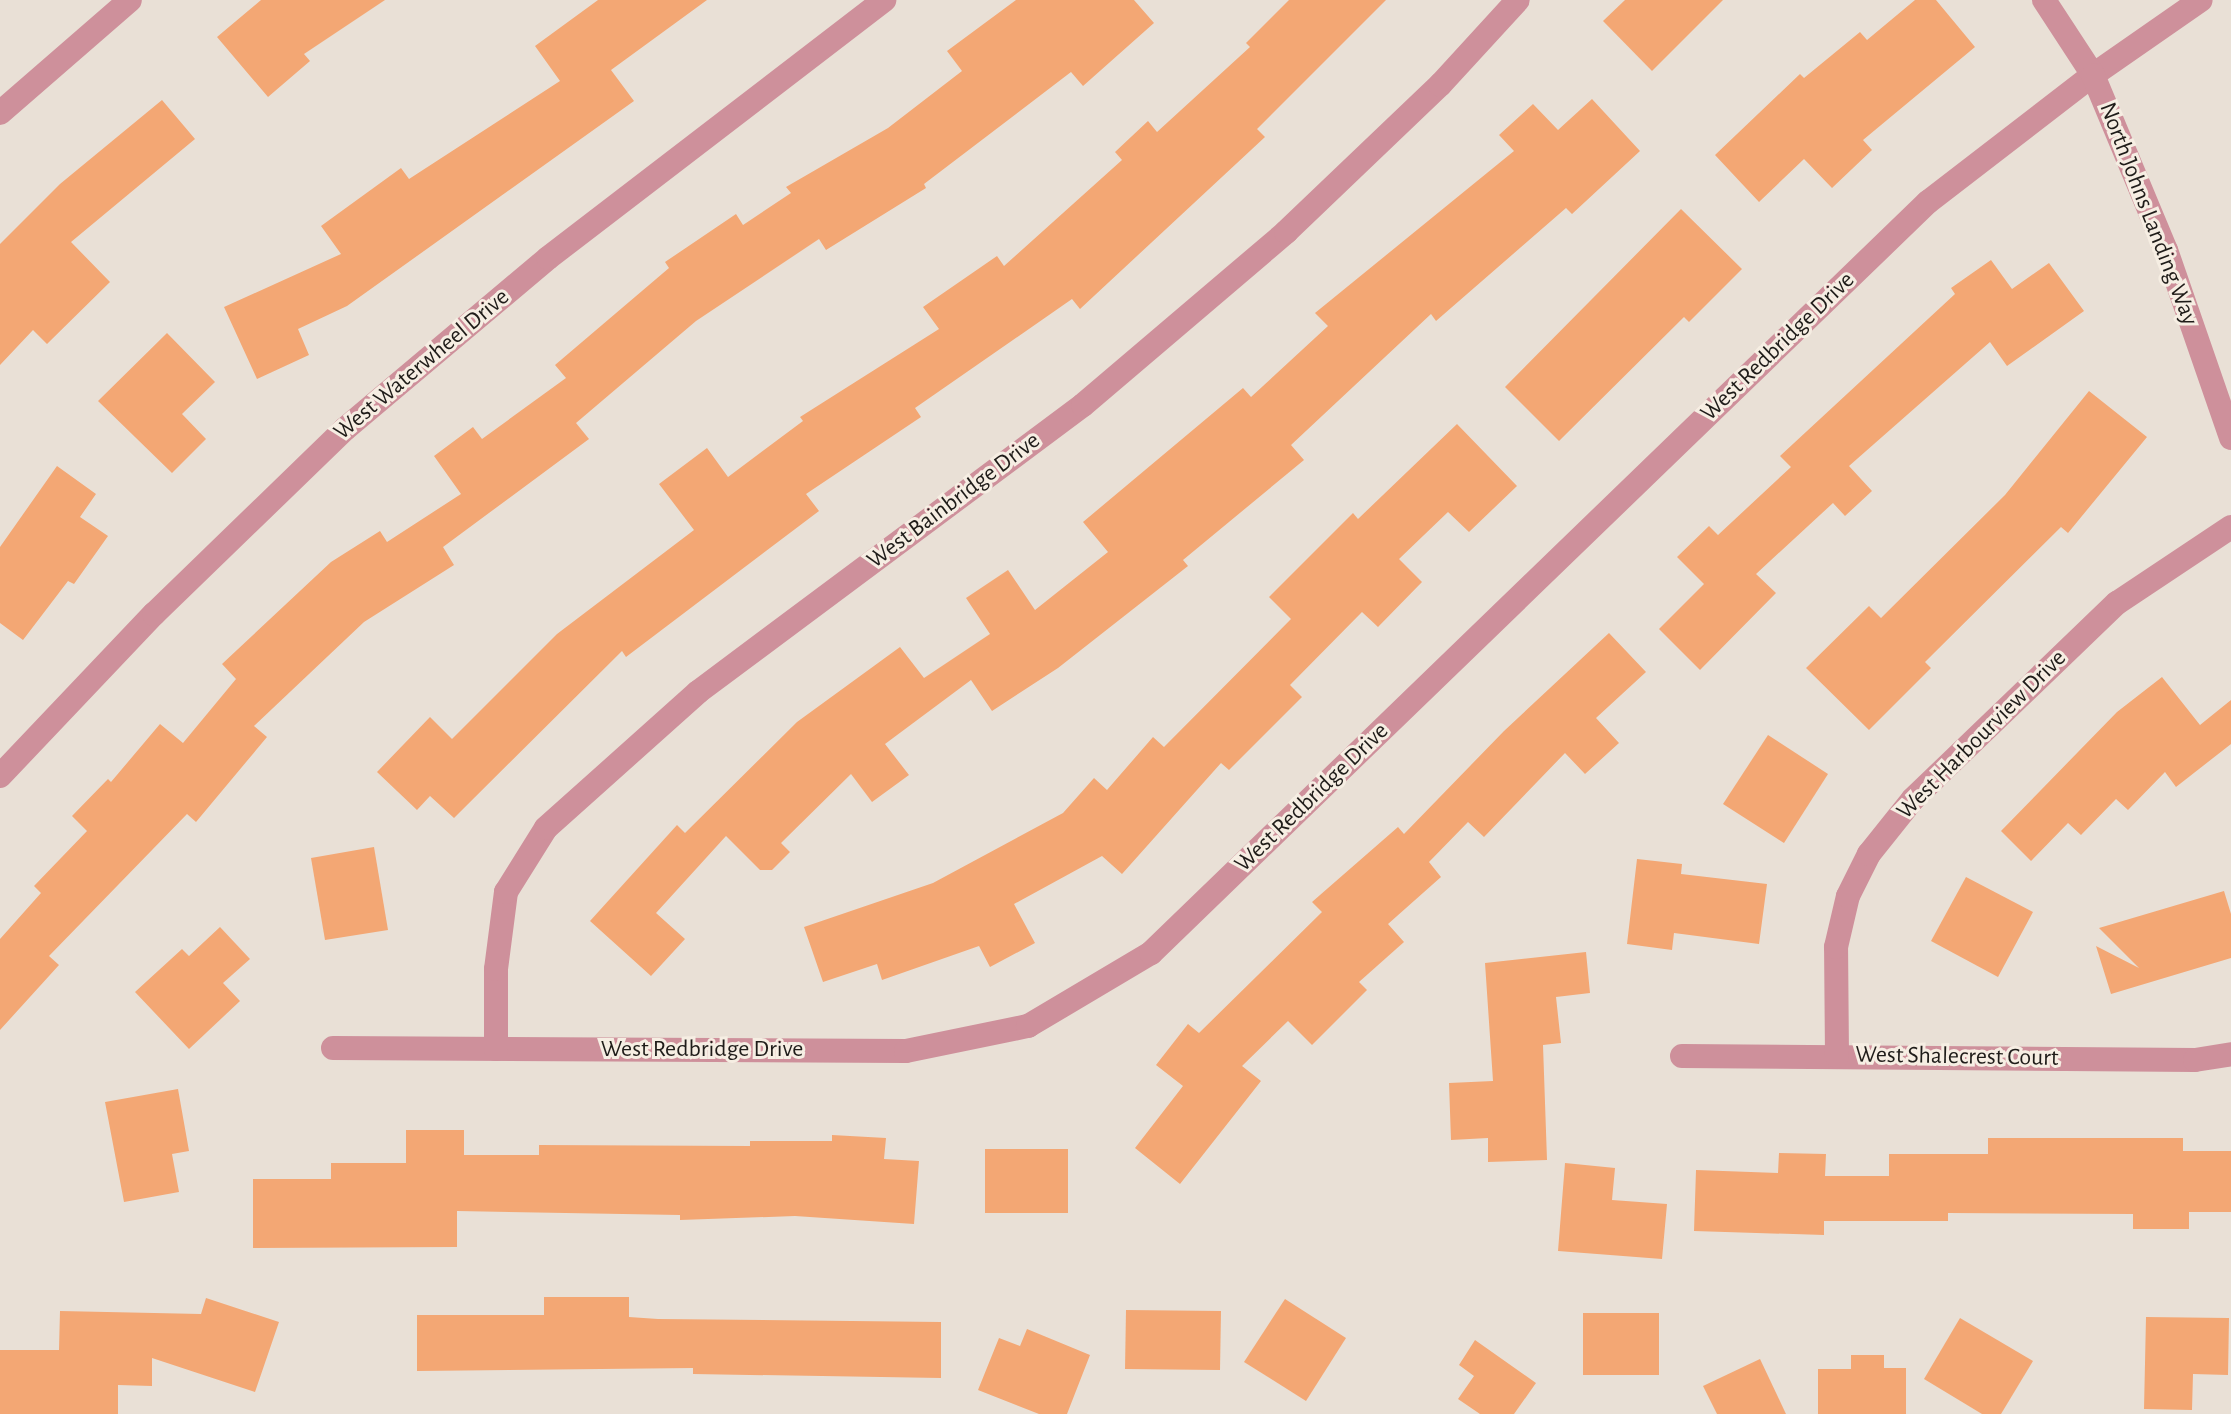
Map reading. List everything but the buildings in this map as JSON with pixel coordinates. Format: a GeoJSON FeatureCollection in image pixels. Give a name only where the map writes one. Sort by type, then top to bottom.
{"type":"FeatureCollection","features":[{"type":"Feature","properties":{"kind":"street"},"geometry":{"type":"LineString","coordinates":[[0,113],[130,0]]}},
{"type":"Feature","properties":{"kind":"street","name":"West Waterwheel Drive"},"geometry":{"type":"LineString","coordinates":[[0,776],[154,614],[345,429],[548,258],[884,0]]}},
{"type":"Feature","properties":{"kind":"street","name":"West Bainbridge Drive"},"geometry":{"type":"LineString","coordinates":[[496,1049],[496,969],[506,892],[546,828],[698,692],[1095,395],[1286,232],[1440,85],[1518,0]]}},
{"type":"Feature","properties":{"kind":"street","name":"North Johns Landing Way"},"geometry":{"type":"LineString","coordinates":[[2044,0],[2093,75],[2166,250],[2231,438]]}},
{"type":"Feature","properties":{"kind":"street","name":"West Redbridge Drive"},"geometry":{"type":"LineString","coordinates":[[333,1048],[906,1051],[1028,1026],[1151,953],[1928,202],[2093,75],[2201,0]]}},
{"type":"Feature","properties":{"kind":"street","name":"West Harbourview Drive"},"geometry":{"type":"LineString","coordinates":[[1837,1056],[1836,947],[1848,896],[1869,854],[1913,799],[2117,603],[2231,527]]}},
{"type":"Feature","properties":{"kind":"street","name":"West Shalecrest Court"},"geometry":{"type":"LineString","coordinates":[[1682,1056],[2195,1060],[2231,1054]]}}]}
